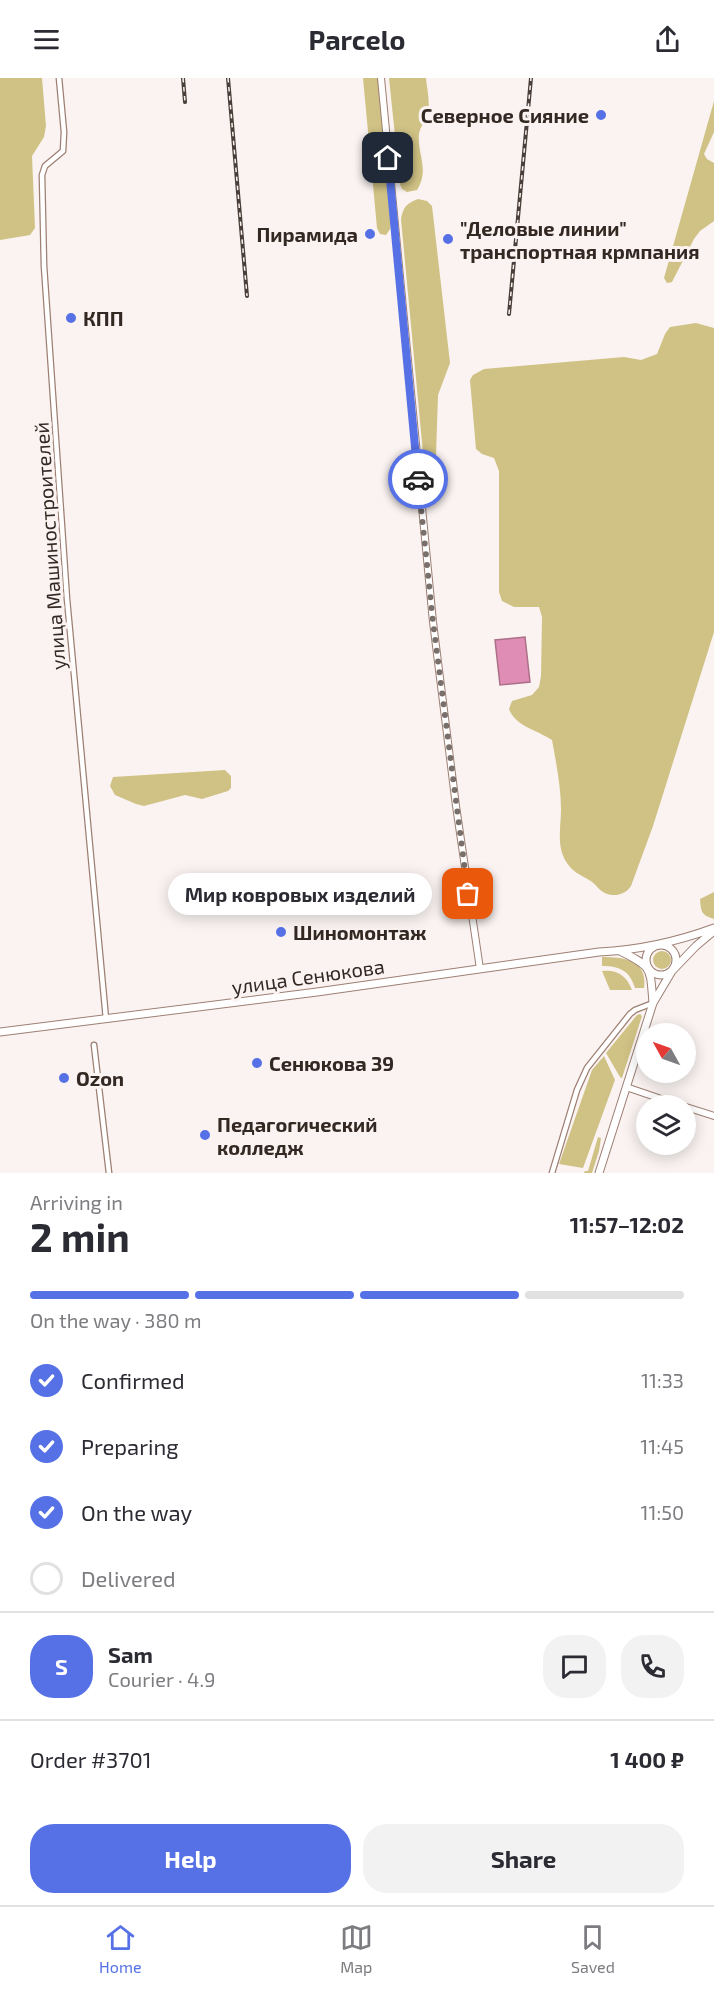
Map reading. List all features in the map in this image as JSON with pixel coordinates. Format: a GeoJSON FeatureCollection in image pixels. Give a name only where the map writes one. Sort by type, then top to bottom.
{"type":"FeatureCollection","features":[{"type":"Feature","properties":{"kind":"main road","name":"улица Сенюкова"},"geometry":{"type":"LineString","coordinates":[[0,1032],[620,951],[658,945],[714,930]]}},
{"type":"Feature","properties":{"kind":"main road","name":"улица Сенюкова"},"geometry":{"type":"LineString","coordinates":[[653,1003],[672,971],[714,930]]}},
{"type":"Feature","properties":{"kind":"main road"},"geometry":{"type":"LineString","coordinates":[[599,1173],[653,1003],[648,968],[646,960],[647,955],[653,947],[667,946],[675,952],[676,962],[672,971],[658,975],[648,968],[641,961],[620,951]]}},
{"type":"Feature","properties":{"kind":"street","name":"улица Машиностроителей"},"geometry":{"type":"LineString","coordinates":[[59,78],[64,132],[63,151],[45,166],[42,175],[42,240],[67,599],[106,1019]]}},
{"type":"Feature","properties":{"kind":"street"},"geometry":{"type":"LineString","coordinates":[[381,78],[433,622],[456,806],[480,969]]}},
{"type":"Feature","properties":{"kind":"street"},"geometry":{"type":"LineString","coordinates":[[552,1173],[577,1090],[587,1068],[630,1014],[653,1003]]}},
{"type":"Feature","properties":{"kind":"street"},"geometry":{"type":"LineString","coordinates":[[94,1045],[109,1173]]}},
{"type":"Feature","properties":{"kind":"street"},"geometry":{"type":"LineString","coordinates":[[626,1087],[650,1095]]}},
{"type":"Feature","properties":{"kind":"street"},"geometry":{"type":"LineString","coordinates":[[696,1110],[714,1116]]}},
{"type":"Feature","properties":{"kind":"shaded area"},"geometry":{"type":"Polygon","coordinates":[[[0,78],[42,78],[46,126],[44,137],[32,156],[35,228],[30,235],[0,240],[0,78]]]}},
{"type":"Feature","properties":{"kind":"shaded area"},"geometry":{"type":"Polygon","coordinates":[[[363,78],[378,78],[391,221],[386,235],[380,234],[377,228],[363,78]]]}},
{"type":"Feature","properties":{"kind":"shaded area"},"geometry":{"type":"Polygon","coordinates":[[[389,78],[426,78],[429,107],[419,134],[423,175],[417,190],[407,192],[400,184],[389,78]]]}},
{"type":"Feature","properties":{"kind":"shaded area"},"geometry":{"type":"Polygon","coordinates":[[[714,101],[714,132],[704,154],[714,163],[714,221],[700,231],[672,282],[667,283],[664,278],[714,101]]]}},
{"type":"Feature","properties":{"kind":"shaded area"},"geometry":{"type":"Polygon","coordinates":[[[418,199],[427,201],[432,206],[450,363],[438,395],[435,485],[428,489],[401,219],[406,206],[418,199]]]}},
{"type":"Feature","properties":{"kind":"shaded area"},"geometry":{"type":"Polygon","coordinates":[[[696,323],[714,328],[714,632],[653,826],[631,886],[622,893],[611,895],[603,892],[591,881],[574,871],[565,860],[561,846],[560,792],[552,740],[521,724],[509,709],[512,701],[532,695],[539,687],[542,617],[539,607],[514,607],[502,601],[499,592],[499,471],[494,458],[476,449],[470,380],[473,375],[484,369],[624,357],[641,360],[657,354],[670,327],[696,323]]]}},
{"type":"Feature","properties":{"kind":"shaded area"},"geometry":{"type":"Polygon","coordinates":[[[525,637],[530,682],[500,685],[495,640],[525,637]]]}},
{"type":"Feature","properties":{"kind":"shaded area"},"geometry":{"type":"Polygon","coordinates":[[[225,770],[231,776],[231,788],[202,799],[185,795],[144,806],[115,795],[110,786],[113,777],[225,770]]]}},
{"type":"Feature","properties":{"kind":"shaded area"},"geometry":{"type":"Polygon","coordinates":[[[714,892],[714,919],[703,913],[700,899],[714,892]]]}},
{"type":"Feature","properties":{"kind":"shaded area"},"geometry":{"type":"Polygon","coordinates":[[[658,951],[666,951],[671,956],[669,967],[658,969],[653,964],[653,956],[658,951]]]}},
{"type":"Feature","properties":{"kind":"shaded area"},"geometry":{"type":"Polygon","coordinates":[[[602,957],[626,959],[633,962],[642,971],[644,988],[635,988],[630,977],[623,971],[614,967],[602,966],[602,957]]]}},
{"type":"Feature","properties":{"kind":"shaded area"},"geometry":{"type":"Polygon","coordinates":[[[602,971],[612,971],[621,975],[632,990],[610,990],[602,971]]]}},
{"type":"Feature","properties":{"kind":"shaded area"},"geometry":{"type":"Polygon","coordinates":[[[637,1015],[642,1016],[640,1023],[636,1023],[636,1035],[622,1078],[606,1053],[637,1015]]]}},
{"type":"Feature","properties":{"kind":"shaded area"},"geometry":{"type":"Polygon","coordinates":[[[604,1056],[615,1080],[583,1168],[559,1164],[592,1070],[604,1056]]]}},
{"type":"Feature","properties":{"kind":"shaded area"},"geometry":{"type":"Polygon","coordinates":[[[598,1137],[601,1138],[599,1151],[592,1173],[584,1173],[588,1171],[598,1137]]]}},
{"type":"Feature","properties":{"kind":"railway"},"geometry":{"type":"LineString","coordinates":[[183,78],[185,102]]}},
{"type":"Feature","properties":{"kind":"railway"},"geometry":{"type":"LineString","coordinates":[[228,78],[247,296]]}},
{"type":"Feature","properties":{"kind":"railway"},"geometry":{"type":"LineString","coordinates":[[509,314],[531,78]]}},
{"type":"Feature","properties":{"kind":"way so far"},"geometry":{"type":"LineString","coordinates":[[418,479],[433,622],[468,894]]}},
{"type":"Feature","properties":{"kind":"place","name":"Северное Сияние"},"geometry":{"type":"Point","coordinates":[601,115]}},
{"type":"Feature","properties":{"kind":"place","name":"Пирамида"},"geometry":{"type":"Point","coordinates":[370,234]}},
{"type":"Feature","properties":{"kind":"place","name":"\"Деловые линии\" транспортная крмпания"},"geometry":{"type":"Point","coordinates":[448,239]}},
{"type":"Feature","properties":{"kind":"place","name":"КПП"},"geometry":{"type":"Point","coordinates":[71,318]}},
{"type":"Feature","properties":{"kind":"place","name":"Мир ковровых изделий"},"geometry":{"type":"Point","coordinates":[468,894]}},
{"type":"Feature","properties":{"kind":"place","name":"Шиномонтаж"},"geometry":{"type":"Point","coordinates":[281,932]}},
{"type":"Feature","properties":{"kind":"place","name":"Сенюкова 39"},"geometry":{"type":"Point","coordinates":[257,1063]}},
{"type":"Feature","properties":{"kind":"place","name":"Ozon"},"geometry":{"type":"Point","coordinates":[64,1078]}},
{"type":"Feature","properties":{"kind":"place","name":"Педагогический колледж"},"geometry":{"type":"Point","coordinates":[205,1135]}},
{"type":"Feature","properties":{"kind":"route"},"geometry":{"type":"LineString","coordinates":[[388,158],[418,479]]}}]}
